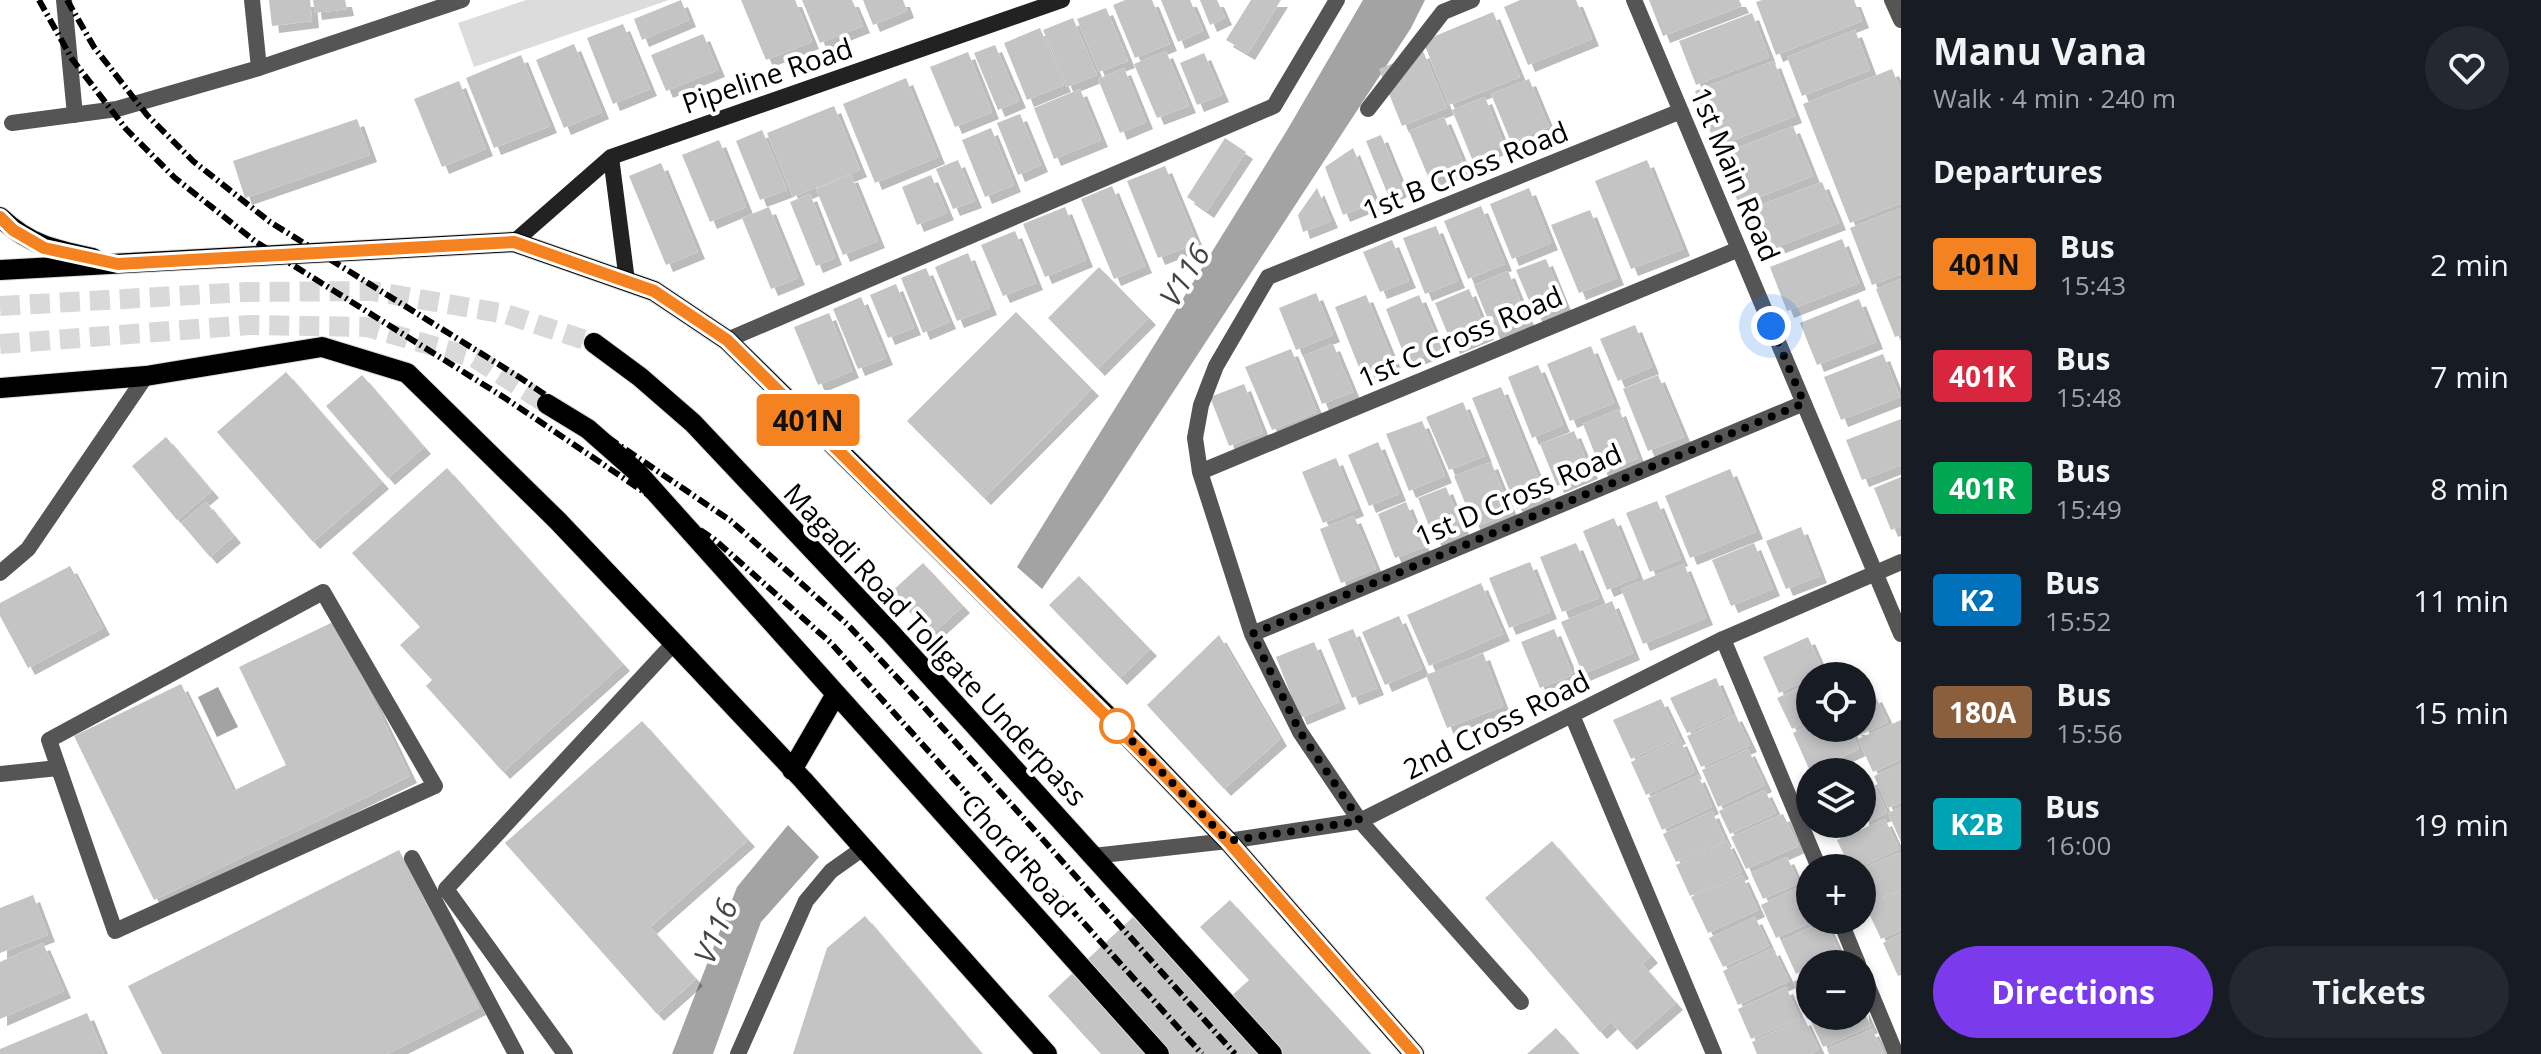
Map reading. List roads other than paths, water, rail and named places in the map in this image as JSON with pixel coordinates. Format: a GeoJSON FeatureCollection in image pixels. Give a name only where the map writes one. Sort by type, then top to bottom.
{"type":"FeatureCollection","features":[{"type":"Feature","properties":{"kind":"main road","name":"Pipeline Road"},"geometry":{"type":"LineString","coordinates":[[514,242],[611,157],[1062,0]]}},
{"type":"Feature","properties":{"kind":"main road"},"geometry":{"type":"LineString","coordinates":[[611,157],[627,281]]}},
{"type":"Feature","properties":{"kind":"main road"},"geometry":{"type":"LineString","coordinates":[[0,217],[13,230],[44,248],[118,264]]}},
{"type":"Feature","properties":{"kind":"main road"},"geometry":{"type":"LineString","coordinates":[[0,270],[514,242],[654,291],[727,340],[1015,624],[1228,841],[1414,1054]]}},
{"type":"Feature","properties":{"kind":"main road","name":"Magadi Road Tollgate Underpass"},"geometry":{"type":"LineString","coordinates":[[594,343],[640,377],[693,423],[892,634],[1093,856]]}},
{"type":"Feature","properties":{"kind":"main road"},"geometry":{"type":"LineString","coordinates":[[0,388],[146,376],[322,347],[407,373],[557,520],[674,643],[1047,1054]]}},
{"type":"Feature","properties":{"kind":"main road"},"geometry":{"type":"LineString","coordinates":[[547,404],[588,429],[638,473],[836,694],[797,775]]}},
{"type":"Feature","properties":{"kind":"main road","name":"Chord Road"},"geometry":{"type":"LineString","coordinates":[[836,694],[1159,1054]]}},
{"type":"Feature","properties":{"kind":"main road","name":"Chord Road"},"geometry":{"type":"LineString","coordinates":[[1093,856],[1272,1054]]}},
{"type":"Feature","properties":{"kind":"street"},"geometry":{"type":"LineString","coordinates":[[64,0],[75,115]]}},
{"type":"Feature","properties":{"kind":"street"},"geometry":{"type":"LineString","coordinates":[[252,0],[259,68]]}},
{"type":"Feature","properties":{"kind":"street"},"geometry":{"type":"LineString","coordinates":[[727,340],[1274,106],[1337,0]]}},
{"type":"Feature","properties":{"kind":"street"},"geometry":{"type":"LineString","coordinates":[[1368,109],[1443,12],[1472,0]]}},
{"type":"Feature","properties":{"kind":"street","name":"1st Main Road"},"geometry":{"type":"LineString","coordinates":[[1634,0],[1901,634]]}},
{"type":"Feature","properties":{"kind":"street"},"geometry":{"type":"LineString","coordinates":[[1892,0],[1901,20]]}},
{"type":"Feature","properties":{"kind":"street"},"geometry":{"type":"LineString","coordinates":[[12,123],[117,109],[259,68],[456,1]]}},
{"type":"Feature","properties":{"kind":"street","name":"1st B Cross Road"},"geometry":{"type":"LineString","coordinates":[[1200,472],[1195,438],[1201,405],[1216,366],[1268,277],[1681,111]]}},
{"type":"Feature","properties":{"kind":"street","name":"1st C Cross Road"},"geometry":{"type":"LineString","coordinates":[[1200,472],[1739,249]]}},
{"type":"Feature","properties":{"kind":"street"},"geometry":{"type":"LineString","coordinates":[[0,573],[28,549],[146,376]]}},
{"type":"Feature","properties":{"kind":"street","name":"1st D Cross Road"},"geometry":{"type":"LineString","coordinates":[[1252,634],[1804,403]]}},
{"type":"Feature","properties":{"kind":"street"},"geometry":{"type":"LineString","coordinates":[[1200,472],[1252,634],[1300,732],[1360,821],[1521,1002]]}},
{"type":"Feature","properties":{"kind":"street","name":"2nd Cross Road"},"geometry":{"type":"LineString","coordinates":[[1093,856],[1228,841],[1360,821],[1723,639],[1901,562]]}},
{"type":"Feature","properties":{"kind":"street"},"geometry":{"type":"LineString","coordinates":[[323,592],[435,786],[115,931],[58,768],[49,740],[323,592]]}},
{"type":"Feature","properties":{"kind":"street"},"geometry":{"type":"LineString","coordinates":[[1723,639],[1813,854]]}},
{"type":"Feature","properties":{"kind":"street"},"geometry":{"type":"LineString","coordinates":[[565,1054],[446,889],[674,643]]}},
{"type":"Feature","properties":{"kind":"street"},"geometry":{"type":"LineString","coordinates":[[1572,715],[1714,1054]]}},
{"type":"Feature","properties":{"kind":"street"},"geometry":{"type":"LineString","coordinates":[[0,774],[58,768]]}},
{"type":"Feature","properties":{"kind":"street"},"geometry":{"type":"LineString","coordinates":[[738,1054],[806,901],[831,871],[862,849]]}},
{"type":"Feature","properties":{"kind":"street"},"geometry":{"type":"LineString","coordinates":[[412,858],[516,1054]]}},
{"type":"Feature","properties":{"kind":"street"},"geometry":{"type":"LineString","coordinates":[[1876,1006],[1896,1054]]}},
{"type":"Feature","properties":{"kind":"tunnel"},"geometry":{"type":"LineString","coordinates":[[0,306],[246,292],[372,291],[506,314],[594,343]]}},
{"type":"Feature","properties":{"kind":"tunnel"},"geometry":{"type":"LineString","coordinates":[[0,344],[249,325],[367,327],[475,358],[547,404]]}},
{"type":"Feature","properties":{"kind":"railway"},"geometry":{"type":"LineString","coordinates":[[39,0],[72,59],[126,129],[175,178],[256,242],[505,398],[715,540],[831,643],[1202,1054]]}},
{"type":"Feature","properties":{"kind":"railway"},"geometry":{"type":"LineString","coordinates":[[67,0],[94,47],[147,115],[193,161],[270,222],[519,377],[731,521],[848,625],[1235,1054]]}},
{"type":"Feature","properties":{"kind":"water label","name":"V116"},"geometry":{"type":"Point","coordinates":[1184,275]}},
{"type":"Feature","properties":{"kind":"water label","name":"V116"},"geometry":{"type":"Point","coordinates":[715,931]}}]}
